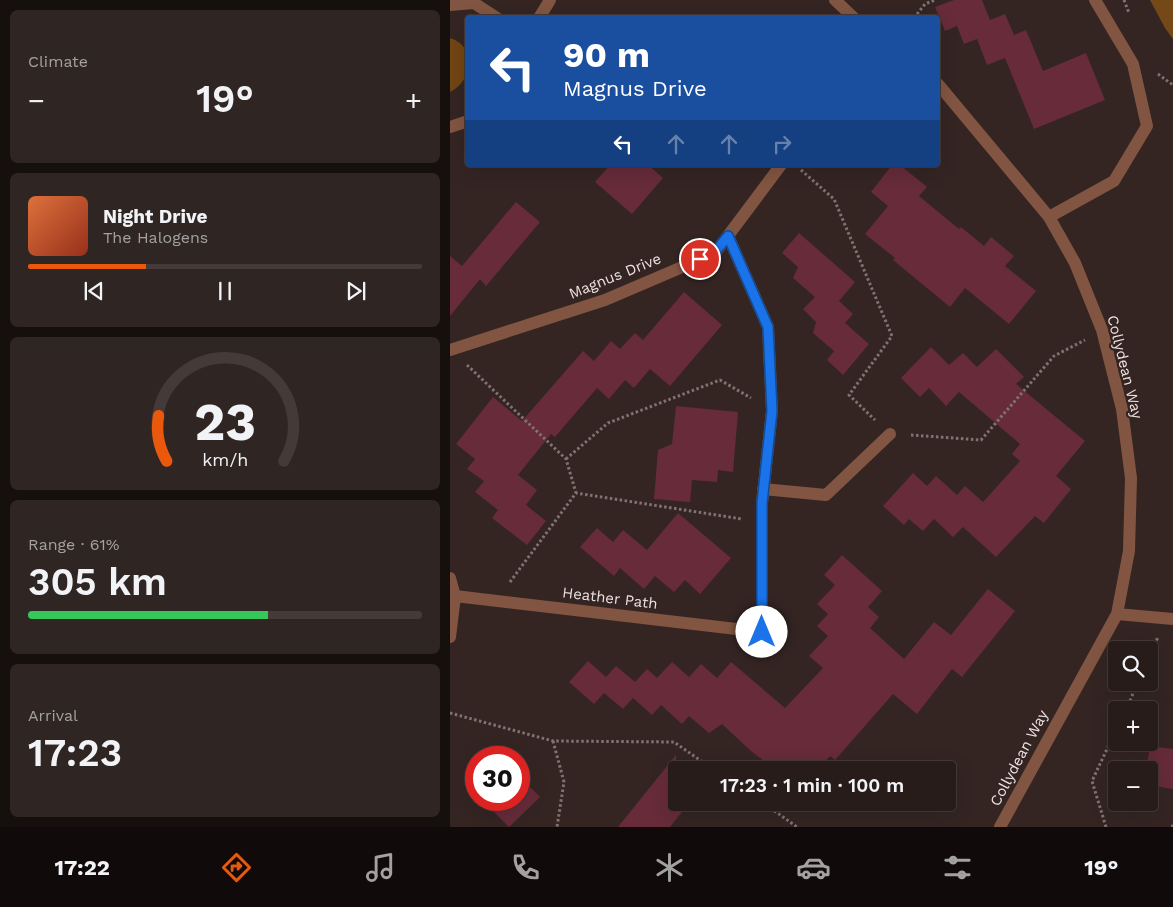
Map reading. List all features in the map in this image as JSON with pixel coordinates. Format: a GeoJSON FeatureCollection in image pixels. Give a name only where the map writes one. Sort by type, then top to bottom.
{"type":"FeatureCollection","features":[{"type":"Feature","properties":{"kind":"street"},"geometry":{"type":"LineString","coordinates":[[541,15],[550,0]]}},
{"type":"Feature","properties":{"kind":"street"},"geometry":{"type":"LineString","coordinates":[[835,0],[851,15]]}},
{"type":"Feature","properties":{"kind":"street"},"geometry":{"type":"LineString","coordinates":[[1049,217],[1114,181],[1148,126],[1133,64],[1095,0]]}},
{"type":"Feature","properties":{"kind":"street"},"geometry":{"type":"LineString","coordinates":[[450,5],[474,3],[492,15]]}},
{"type":"Feature","properties":{"kind":"street","name":"Collydean Way"},"geometry":{"type":"LineString","coordinates":[[940,86],[1049,217],[1075,263],[1102,330],[1122,409],[1130,478],[1129,551],[1117,614],[1000,827]]}},
{"type":"Feature","properties":{"kind":"street"},"geometry":{"type":"LineString","coordinates":[[450,127],[465,122]]}},
{"type":"Feature","properties":{"kind":"street","name":"Magnus Drive"},"geometry":{"type":"LineString","coordinates":[[450,350],[605,300],[715,252],[780,167]]}},
{"type":"Feature","properties":{"kind":"street"},"geometry":{"type":"LineString","coordinates":[[728,236],[768,327],[772,411],[763,489],[762,522]]}},
{"type":"Feature","properties":{"kind":"street"},"geometry":{"type":"LineString","coordinates":[[763,489],[826,495],[890,434]]}},
{"type":"Feature","properties":{"kind":"street","name":"Heather Path"},"geometry":{"type":"LineString","coordinates":[[455,596],[762,632],[762,522]]}},
{"type":"Feature","properties":{"kind":"street"},"geometry":{"type":"LineString","coordinates":[[450,578],[455,596],[450,637]]}},
{"type":"Feature","properties":{"kind":"street"},"geometry":{"type":"LineString","coordinates":[[1117,614],[1173,619]]}},
{"type":"Feature","properties":{"kind":"path"},"geometry":{"type":"LineString","coordinates":[[916,15],[925,4],[935,0]]}},
{"type":"Feature","properties":{"kind":"path"},"geometry":{"type":"LineString","coordinates":[[797,167],[834,199],[892,336],[849,395],[890,434],[981,440],[1054,356],[1102,330]]}},
{"type":"Feature","properties":{"kind":"path"},"geometry":{"type":"LineString","coordinates":[[450,350],[566,459],[576,493]]}},
{"type":"Feature","properties":{"kind":"path"},"geometry":{"type":"LineString","coordinates":[[566,459],[608,423],[720,380],[772,411]]}},
{"type":"Feature","properties":{"kind":"path"},"geometry":{"type":"LineString","coordinates":[[576,493],[762,522]]}},
{"type":"Feature","properties":{"kind":"path"},"geometry":{"type":"LineString","coordinates":[[496,601],[576,493]]}},
{"type":"Feature","properties":{"kind":"path"},"geometry":{"type":"LineString","coordinates":[[450,713],[553,741],[674,742],[701,761]]}},
{"type":"Feature","properties":{"kind":"path"},"geometry":{"type":"LineString","coordinates":[[553,741],[564,782],[557,827]]}},
{"type":"Feature","properties":{"kind":"path"},"geometry":{"type":"LineString","coordinates":[[1106,827],[1092,781],[1108,747]]}},
{"type":"Feature","properties":{"kind":"path"},"geometry":{"type":"LineString","coordinates":[[775,811],[797,827]]}},
{"type":"Feature","properties":{"kind":"shaded area"},"geometry":{"type":"Polygon","coordinates":[[[1150,0],[1173,0],[1173,39],[1165,28],[1150,0]]]}},
{"type":"Feature","properties":{"kind":"shaded area"},"geometry":{"type":"Polygon","coordinates":[[[450,38],[459,42],[465,48],[465,76],[458,87],[450,92],[450,38]]]}},
{"type":"Feature","properties":{"kind":"building"},"geometry":{"type":"Polygon","coordinates":[[[954,0],[982,0],[990,20],[1005,14],[1014,35],[1026,30],[1043,71],[1086,53],[1105,100],[1034,129],[1005,58],[987,65],[977,39],[964,44],[957,26],[945,31],[940,15],[935,7],[954,0]]]}},
{"type":"Feature","properties":{"kind":"building"},"geometry":{"type":"Polygon","coordinates":[[[608,167],[650,167],[663,178],[632,214],[595,182],[608,167]]]}},
{"type":"Feature","properties":{"kind":"building"},"geometry":{"type":"Polygon","coordinates":[[[890,167],[902,167],[927,187],[919,196],[959,229],[961,227],[984,246],[991,237],[1014,256],[1005,266],[1036,291],[1009,324],[965,288],[950,307],[865,234],[888,206],[871,192],[890,167]]]}},
{"type":"Feature","properties":{"kind":"building"},"geometry":{"type":"Polygon","coordinates":[[[516,202],[540,222],[486,286],[480,279],[450,316],[450,256],[462,266],[516,202]]]}},
{"type":"Feature","properties":{"kind":"building"},"geometry":{"type":"Polygon","coordinates":[[[799,233],[855,282],[839,301],[853,314],[845,323],[869,344],[843,375],[827,360],[834,351],[813,333],[816,322],[803,309],[815,297],[793,278],[798,267],[782,253],[799,233]]]}},
{"type":"Feature","properties":{"kind":"building"},"geometry":{"type":"Polygon","coordinates":[[[684,292],[722,325],[670,386],[650,369],[634,388],[625,380],[609,399],[597,388],[555,437],[551,434],[518,475],[537,490],[526,505],[546,521],[527,545],[492,518],[498,510],[475,492],[484,481],[467,469],[475,459],[456,444],[493,397],[522,421],[583,351],[594,361],[611,341],[620,349],[635,333],[643,340],[684,292]]]}},
{"type":"Feature","properties":{"kind":"building"},"geometry":{"type":"Polygon","coordinates":[[[931,347],[949,365],[963,353],[977,367],[996,349],[1024,377],[1016,384],[1085,441],[1056,476],[1071,489],[1044,523],[1035,516],[996,557],[963,527],[953,537],[934,519],[923,531],[909,519],[904,525],[883,506],[913,473],[927,486],[936,476],[957,495],[965,486],[983,502],[1020,461],[1012,454],[1020,444],[959,392],[946,406],[929,388],[920,397],[901,378],[931,347]]]}},
{"type":"Feature","properties":{"kind":"building"},"geometry":{"type":"Polygon","coordinates":[[[676,406],[738,412],[733,472],[718,470],[717,482],[692,480],[690,502],[654,499],[658,450],[672,444],[676,406]]]}},
{"type":"Feature","properties":{"kind":"building"},"geometry":{"type":"Polygon","coordinates":[[[678,513],[731,558],[700,594],[685,580],[674,592],[655,576],[644,589],[620,568],[614,576],[580,547],[597,528],[613,542],[623,530],[647,550],[678,513]]]}},
{"type":"Feature","properties":{"kind":"building"},"geometry":{"type":"Polygon","coordinates":[[[842,555],[882,591],[868,607],[879,617],[870,628],[904,659],[934,622],[951,635],[988,589],[1015,611],[962,677],[952,669],[917,714],[893,694],[835,760],[830,756],[826,761],[764,761],[722,724],[709,733],[689,716],[682,724],[661,705],[652,715],[633,698],[623,709],[604,693],[594,704],[569,682],[588,661],[606,677],[616,666],[635,682],[647,669],[657,678],[672,662],[689,677],[701,664],[717,678],[731,662],[785,708],[823,668],[809,656],[828,636],[817,626],[828,614],[817,604],[835,585],[824,575],[842,555]]]}},
{"type":"Feature","properties":{"kind":"building"},"geometry":{"type":"Polygon","coordinates":[[[1158,747],[1173,749],[1173,789],[1158,786],[1158,761],[1148,761],[1149,751],[1158,751],[1158,747]]]}},
{"type":"Feature","properties":{"kind":"building"},"geometry":{"type":"Polygon","coordinates":[[[668,765],[668,811],[683,811],[670,827],[618,827],[668,765]]]}},
{"type":"Feature","properties":{"kind":"building"},"geometry":{"type":"Polygon","coordinates":[[[530,787],[540,797],[530,807],[530,787]]]}},
{"type":"Feature","properties":{"kind":"building"},"geometry":{"type":"Polygon","coordinates":[[[495,811],[526,811],[509,827],[495,811]]]}},
{"type":"Feature","properties":{"kind":"route"},"geometry":{"type":"LineString","coordinates":[[700,259],[715,252],[728,236],[768,327],[772,411],[762,503],[762,632]]}}]}
